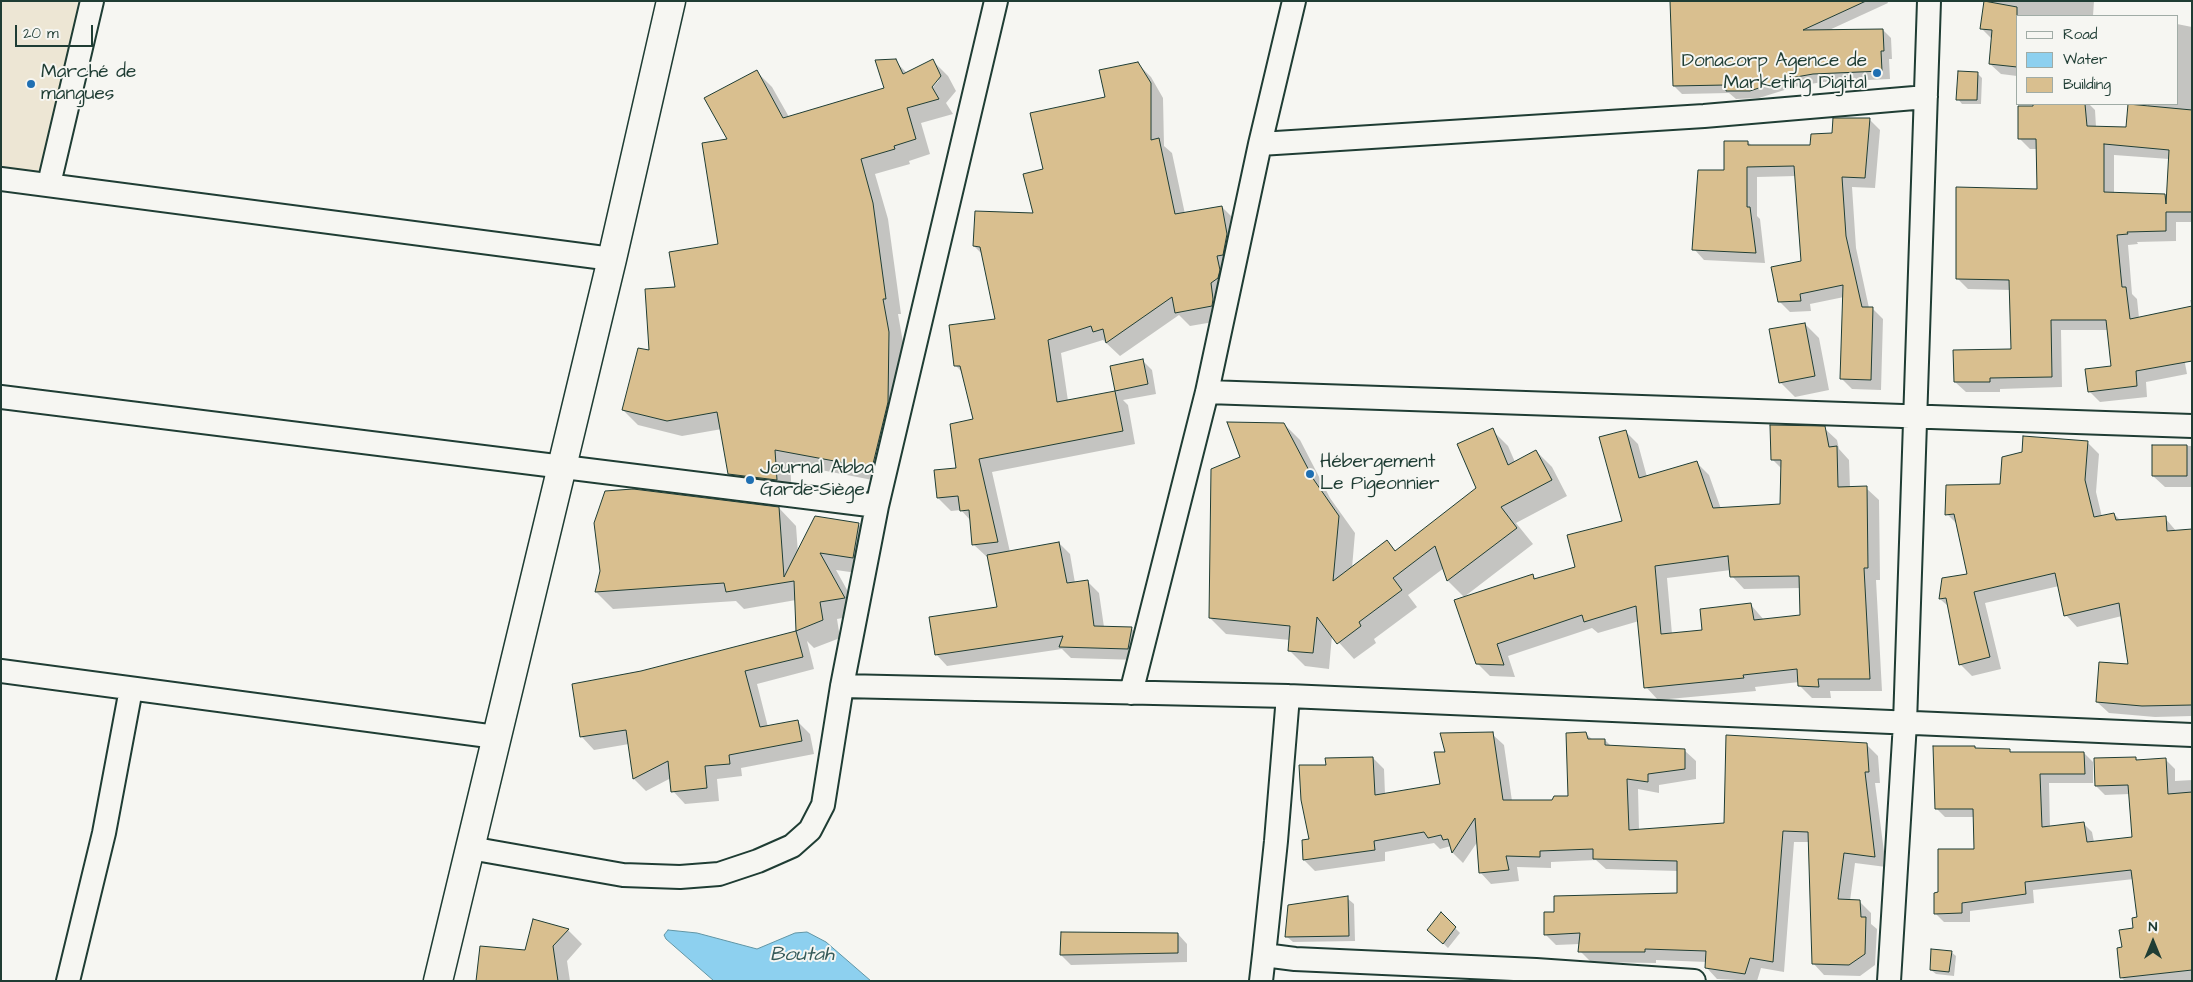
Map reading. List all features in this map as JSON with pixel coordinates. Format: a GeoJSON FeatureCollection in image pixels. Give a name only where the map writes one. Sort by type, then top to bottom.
{"type":"FeatureCollection","features":[{"type":"Feature","properties":{"kind":"street"},"geometry":{"type":"LineString","coordinates":[[50,184],[92,1]]}},
{"type":"Feature","properties":{"kind":"street"},"geometry":{"type":"LineString","coordinates":[[438,981],[563,466],[671,1]]}},
{"type":"Feature","properties":{"kind":"street"},"geometry":{"type":"LineString","coordinates":[[470,848],[622,875],[680,877],[719,874],[758,861],[792,846],[810,830],[823,805],[842,686],[878,506],[996,1]]}},
{"type":"Feature","properties":{"kind":"street"},"geometry":{"type":"LineString","coordinates":[[1131,692],[1207,392],[1260,144],[1294,1]]}},
{"type":"Feature","properties":{"kind":"street"},"geometry":{"type":"LineString","coordinates":[[1889,981],[1905,723],[1929,1]]}},
{"type":"Feature","properties":{"kind":"street"},"geometry":{"type":"LineString","coordinates":[[1260,144],[1704,116],[1926,96]]}},
{"type":"Feature","properties":{"kind":"street"},"geometry":{"type":"LineString","coordinates":[[1,179],[612,259]]}},
{"type":"Feature","properties":{"kind":"street"},"geometry":{"type":"LineString","coordinates":[[1207,392],[2192,426]]}},
{"type":"Feature","properties":{"kind":"street"},"geometry":{"type":"LineString","coordinates":[[1,397],[878,506]]}},
{"type":"Feature","properties":{"kind":"street"},"geometry":{"type":"LineString","coordinates":[[1,671],[496,737]]}},
{"type":"Feature","properties":{"kind":"street"},"geometry":{"type":"LineString","coordinates":[[842,686],[1288,696],[2192,735]]}},
{"type":"Feature","properties":{"kind":"street"},"geometry":{"type":"LineString","coordinates":[[68,981],[104,833],[131,689]]}},
{"type":"Feature","properties":{"kind":"street"},"geometry":{"type":"LineString","coordinates":[[1261,981],[1276,841],[1288,696]]}},
{"type":"Feature","properties":{"kind":"street"},"geometry":{"type":"LineString","coordinates":[[1264,955],[1295,959],[1535,975],[1694,981]]}},
{"type":"Feature","properties":{"kind":"shaded area","name":"Marché de mangues"},"geometry":{"type":"Polygon","coordinates":[[[1,1],[81,1],[40,173],[1,168],[1,1]]]}},
{"type":"Feature","properties":{"kind":"water","name":"Boutah"},"geometry":{"type":"Polygon","coordinates":[[[668,930],[697,933],[757,949],[795,933],[807,932],[826,942],[871,981],[714,981],[666,939],[664,935],[668,930]]]}},
{"type":"Feature","properties":{"kind":"building"},"geometry":{"type":"Polygon","coordinates":[[[1670,1],[1866,1],[1803,30],[1883,29],[1884,51],[1881,51],[1882,71],[1813,74],[1785,79],[1750,91],[1726,91],[1726,85],[1673,86],[1670,1]]]}},
{"type":"Feature","properties":{"kind":"building"},"geometry":{"type":"Polygon","coordinates":[[[1984,1],[2017,7],[2016,67],[1989,64],[1992,30],[1980,29],[1984,1]]]}},
{"type":"Feature","properties":{"kind":"building"},"geometry":{"type":"Polygon","coordinates":[[[896,59],[903,74],[933,59],[941,76],[932,87],[939,99],[907,108],[916,139],[894,146],[895,149],[861,159],[873,203],[886,299],[883,299],[889,332],[888,402],[872,468],[775,450],[777,480],[728,474],[717,412],[667,421],[622,410],[638,348],[649,350],[645,289],[675,287],[669,252],[718,244],[702,143],[727,139],[704,98],[757,70],[783,118],[884,88],[875,60],[896,59]]]}},
{"type":"Feature","properties":{"kind":"building"},"geometry":{"type":"Polygon","coordinates":[[[1138,62],[1151,83],[1151,140],[1159,138],[1175,214],[1222,206],[1227,234],[1223,255],[1217,256],[1220,270],[1218,278],[1211,283],[1212,306],[1175,313],[1172,297],[1106,343],[1103,329],[1093,332],[1091,326],[1048,340],[1057,402],[1115,391],[1123,431],[979,459],[998,542],[972,545],[969,510],[960,511],[958,496],[937,498],[934,470],[956,468],[950,424],[973,419],[960,366],[954,366],[949,325],[995,319],[980,247],[973,246],[975,211],[1033,213],[1023,174],[1043,169],[1030,113],[1105,97],[1099,70],[1138,62]]]}},
{"type":"Feature","properties":{"kind":"building"},"geometry":{"type":"Polygon","coordinates":[[[1958,71],[1978,72],[1977,100],[1956,100],[1958,71]]]}},
{"type":"Feature","properties":{"kind":"building"},"geometry":{"type":"Polygon","coordinates":[[[2085,105],[2087,126],[2126,127],[2128,105],[2192,110],[2192,212],[2166,212],[2166,231],[2127,232],[2128,234],[2117,235],[2122,287],[2126,287],[2130,319],[2192,306],[2192,361],[2136,371],[2137,386],[2088,392],[2085,369],[2111,366],[2106,320],[2051,320],[2052,377],[1990,378],[1990,382],[1954,382],[1953,350],[2011,349],[2009,280],[1956,279],[1956,187],[2037,189],[2036,139],[2018,139],[2018,106],[2085,105]],[[2104,144],[2104,192],[2165,194],[2166,204],[2169,150],[2104,144]]]}},
{"type":"Feature","properties":{"kind":"building"},"geometry":{"type":"Polygon","coordinates":[[[1833,118],[1870,118],[1865,178],[1842,177],[1846,236],[1862,307],[1873,307],[1871,380],[1840,379],[1843,285],[1800,294],[1801,301],[1778,302],[1771,267],[1801,261],[1794,166],[1747,167],[1747,207],[1750,207],[1756,253],[1692,250],[1698,170],[1724,170],[1724,141],[1748,141],[1748,145],[1810,145],[1811,134],[1832,133],[1833,118]]]}},
{"type":"Feature","properties":{"kind":"building"},"geometry":{"type":"Polygon","coordinates":[[[1805,323],[1815,376],[1779,383],[1769,329],[1805,323]]]}},
{"type":"Feature","properties":{"kind":"building"},"geometry":{"type":"Polygon","coordinates":[[[1143,359],[1148,384],[1115,391],[1110,366],[1143,359]]]}},
{"type":"Feature","properties":{"kind":"building"},"geometry":{"type":"Polygon","coordinates":[[[1227,422],[1284,423],[1314,480],[1339,516],[1333,581],[1387,540],[1395,551],[1476,488],[1457,444],[1493,428],[1508,465],[1536,450],[1552,480],[1501,507],[1517,528],[1447,581],[1435,546],[1393,578],[1402,590],[1359,622],[1361,626],[1337,644],[1317,617],[1313,653],[1288,651],[1290,626],[1209,618],[1211,469],[1240,457],[1227,422]]]}},
{"type":"Feature","properties":{"kind":"building"},"geometry":{"type":"Polygon","coordinates":[[[1770,425],[1825,426],[1829,447],[1837,446],[1838,487],[1867,486],[1868,568],[1864,568],[1870,679],[1818,679],[1819,687],[1798,686],[1797,669],[1743,675],[1744,678],[1644,688],[1636,606],[1584,622],[1582,615],[1497,644],[1504,665],[1476,664],[1454,600],[1533,574],[1534,579],[1575,567],[1567,535],[1622,521],[1599,437],[1626,430],[1639,478],[1697,461],[1713,508],[1780,504],[1781,460],[1771,460],[1770,425]],[[1728,556],[1655,566],[1661,634],[1702,630],[1700,609],[1751,603],[1754,620],[1800,615],[1799,576],[1730,577],[1728,556]]]}},
{"type":"Feature","properties":{"kind":"building"},"geometry":{"type":"Polygon","coordinates":[[[2023,436],[2088,441],[2085,480],[2094,517],[2114,513],[2116,520],[2166,516],[2167,531],[2192,529],[2192,705],[2142,706],[2096,702],[2099,662],[2128,664],[2119,603],[2064,616],[2055,573],[1974,592],[1990,657],[1959,665],[1946,598],[1939,599],[1942,578],[1967,574],[1954,514],[1945,515],[1946,485],[2000,484],[2002,457],[2022,452],[2023,436]]]}},
{"type":"Feature","properties":{"kind":"building"},"geometry":{"type":"Polygon","coordinates":[[[2152,445],[2187,445],[2187,476],[2152,476],[2152,445]]]}},
{"type":"Feature","properties":{"kind":"building"},"geometry":{"type":"Polygon","coordinates":[[[633,489],[779,507],[784,577],[815,516],[859,523],[853,558],[820,553],[845,598],[820,602],[823,620],[796,631],[794,581],[726,592],[724,583],[595,592],[600,571],[594,523],[605,491],[633,489]]]}},
{"type":"Feature","properties":{"kind":"building"},"geometry":{"type":"Polygon","coordinates":[[[1059,542],[1067,583],[1088,580],[1094,626],[1132,627],[1128,649],[1059,647],[1063,636],[935,655],[929,617],[997,607],[987,555],[1059,542]]]}},
{"type":"Feature","properties":{"kind":"building"},"geometry":{"type":"Polygon","coordinates":[[[796,631],[803,657],[745,671],[760,727],[798,720],[802,741],[729,755],[730,764],[705,766],[707,788],[671,792],[668,761],[633,779],[626,730],[580,737],[572,684],[641,671],[796,631]]]}},
{"type":"Feature","properties":{"kind":"building"},"geometry":{"type":"Polygon","coordinates":[[[1493,732],[1503,800],[1552,800],[1554,796],[1568,796],[1566,733],[1586,732],[1588,739],[1605,739],[1605,745],[1685,749],[1685,769],[1648,774],[1648,782],[1627,779],[1629,830],[1724,823],[1726,735],[1867,743],[1869,772],[1865,772],[1875,857],[1844,853],[1838,899],[1860,900],[1861,917],[1866,917],[1865,954],[1849,965],[1812,964],[1808,832],[1783,831],[1773,962],[1750,958],[1745,974],[1705,968],[1706,951],[1645,949],[1645,952],[1578,952],[1580,933],[1544,935],[1544,912],[1554,912],[1554,896],[1677,893],[1677,861],[1593,859],[1593,849],[1540,851],[1540,857],[1506,856],[1509,870],[1479,873],[1475,818],[1452,853],[1448,839],[1443,840],[1441,835],[1428,838],[1424,832],[1374,841],[1375,850],[1303,860],[1302,840],[1309,839],[1301,800],[1299,765],[1326,765],[1325,758],[1373,757],[1375,795],[1440,784],[1434,752],[1445,752],[1440,733],[1493,732]]]}},
{"type":"Feature","properties":{"kind":"building"},"geometry":{"type":"Polygon","coordinates":[[[1933,746],[1975,746],[1975,748],[2010,749],[2010,752],[2084,752],[2085,774],[2040,774],[2042,827],[2084,822],[2087,842],[2132,837],[2128,785],[2095,786],[2094,758],[2136,757],[2136,760],[2166,758],[2168,794],[2192,792],[2192,970],[2120,978],[2117,948],[2122,947],[2119,930],[2133,928],[2132,918],[2137,917],[2131,870],[2025,882],[2026,894],[1962,903],[1962,913],[1934,914],[1934,893],[1938,892],[1938,849],[1974,849],[1973,809],[1935,809],[1933,746]]]}},
{"type":"Feature","properties":{"kind":"building"},"geometry":{"type":"Polygon","coordinates":[[[1348,896],[1349,936],[1285,937],[1288,905],[1348,896]]]}},
{"type":"Feature","properties":{"kind":"building"},"geometry":{"type":"Polygon","coordinates":[[[1441,912],[1456,927],[1443,944],[1427,930],[1441,912]]]}},
{"type":"Feature","properties":{"kind":"building"},"geometry":{"type":"Polygon","coordinates":[[[533,919],[569,929],[553,946],[558,981],[476,981],[480,946],[525,950],[533,919]]]}},
{"type":"Feature","properties":{"kind":"building"},"geometry":{"type":"Polygon","coordinates":[[[1061,932],[1178,933],[1178,953],[1060,955],[1061,932]]]}},
{"type":"Feature","properties":{"kind":"building"},"geometry":{"type":"Polygon","coordinates":[[[1931,949],[1952,951],[1949,972],[1930,970],[1931,949]]]}},
{"type":"Feature","properties":{"kind":"place","name":"Donacorp Agence de Marketing Digital"},"geometry":{"type":"Point","coordinates":[1877,73]}},
{"type":"Feature","properties":{"kind":"place","name":"Marché de mangues"},"geometry":{"type":"Point","coordinates":[31,84]}},
{"type":"Feature","properties":{"kind":"place","name":"Hébergement Le Pigeonnier"},"geometry":{"type":"Point","coordinates":[1310,474]}},
{"type":"Feature","properties":{"kind":"place","name":"Journal Abba Garde-Siège"},"geometry":{"type":"Point","coordinates":[750,480]}}]}
